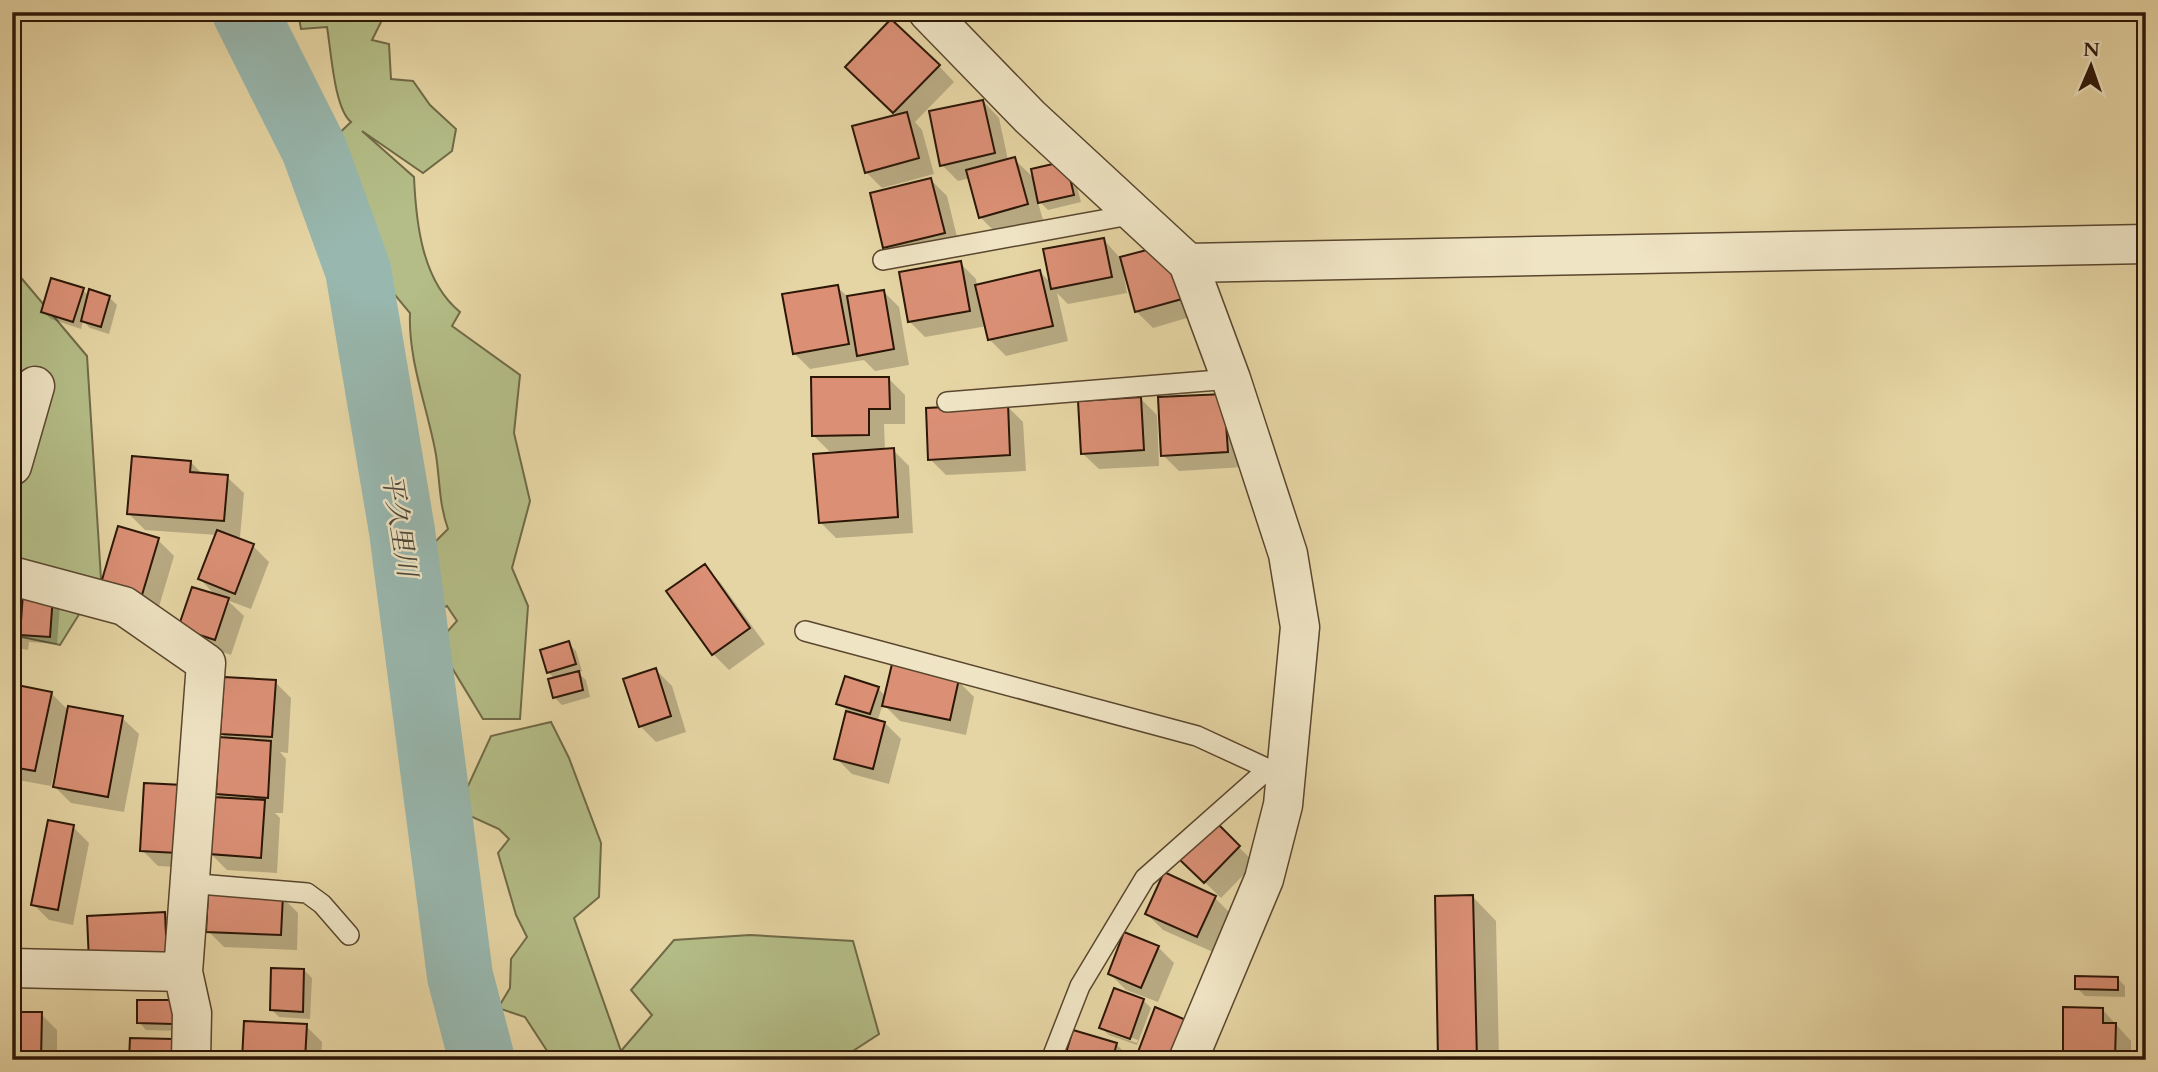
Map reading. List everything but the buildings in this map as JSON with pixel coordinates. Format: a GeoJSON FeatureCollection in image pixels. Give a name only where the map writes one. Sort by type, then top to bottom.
{"type":"FeatureCollection","features":[{"type":"Feature","properties":{"kind":"street"},"geometry":{"type":"LineString","coordinates":[[928,12],[1030,117],[1188,263],[1231,379],[1288,554],[1300,627],[1264,879],[1188,1060]]}},
{"type":"Feature","properties":{"kind":"street"},"geometry":{"type":"LineString","coordinates":[[1188,263],[2146,244]]}},
{"type":"Feature","properties":{"kind":"street"},"geometry":{"type":"LineString","coordinates":[[12,466],[35,386]]}},
{"type":"Feature","properties":{"kind":"street"},"geometry":{"type":"LineString","coordinates":[[12,576],[124,606],[206,663],[187,883],[183,972],[192,1013],[191,1060]]}},
{"type":"Feature","properties":{"kind":"street"},"geometry":{"type":"LineString","coordinates":[[12,968],[183,972]]}},
{"type":"Feature","properties":{"kind":"lane"},"geometry":{"type":"LineString","coordinates":[[883,260],[1135,214]]}},
{"type":"Feature","properties":{"kind":"lane"},"geometry":{"type":"LineString","coordinates":[[947,402],[1231,379]]}},
{"type":"Feature","properties":{"kind":"lane"},"geometry":{"type":"LineString","coordinates":[[805,631],[1197,736],[1278,774],[1145,878],[1080,986],[1051,1060]]}},
{"type":"Feature","properties":{"kind":"lane"},"geometry":{"type":"LineString","coordinates":[[187,883],[307,893],[322,904],[349,935]]}},
{"type":"Feature","properties":{"kind":"green space"},"geometry":{"type":"Polygon","coordinates":[[[298,12],[386,12],[372,40],[389,44],[391,79],[413,81],[430,105],[456,129],[452,151],[423,173],[362,131],[414,177],[419,232],[429,268],[447,299],[460,312],[452,326],[520,375],[514,433],[530,501],[512,568],[528,606],[520,719],[483,719],[437,643],[457,621],[447,606],[437,610],[426,551],[448,529],[441,501],[433,438],[415,367],[410,313],[366,260],[336,180],[340,162],[333,139],[351,122],[345,115],[337,92],[327,27],[301,29],[298,12]]]}},
{"type":"Feature","properties":{"kind":"green space"},"geometry":{"type":"Polygon","coordinates":[[[12,267],[87,356],[101,579],[60,645],[12,635],[12,267]]]}},
{"type":"Feature","properties":{"kind":"green space"},"geometry":{"type":"Polygon","coordinates":[[[551,722],[569,758],[601,843],[599,897],[574,918],[621,1051],[652,1015],[631,990],[674,940],[750,935],[853,941],[879,1034],[839,1060],[553,1060],[525,1017],[498,1008],[510,988],[511,959],[527,937],[516,915],[498,853],[509,839],[499,829],[457,810],[491,736],[551,722]]]}},
{"type":"Feature","properties":{"kind":"waterway","name":"平久里川"},"geometry":{"type":"LineString","coordinates":[[245,12],[314,149],[358,270],[402,531],[460,976],[482,1060]]}}]}
